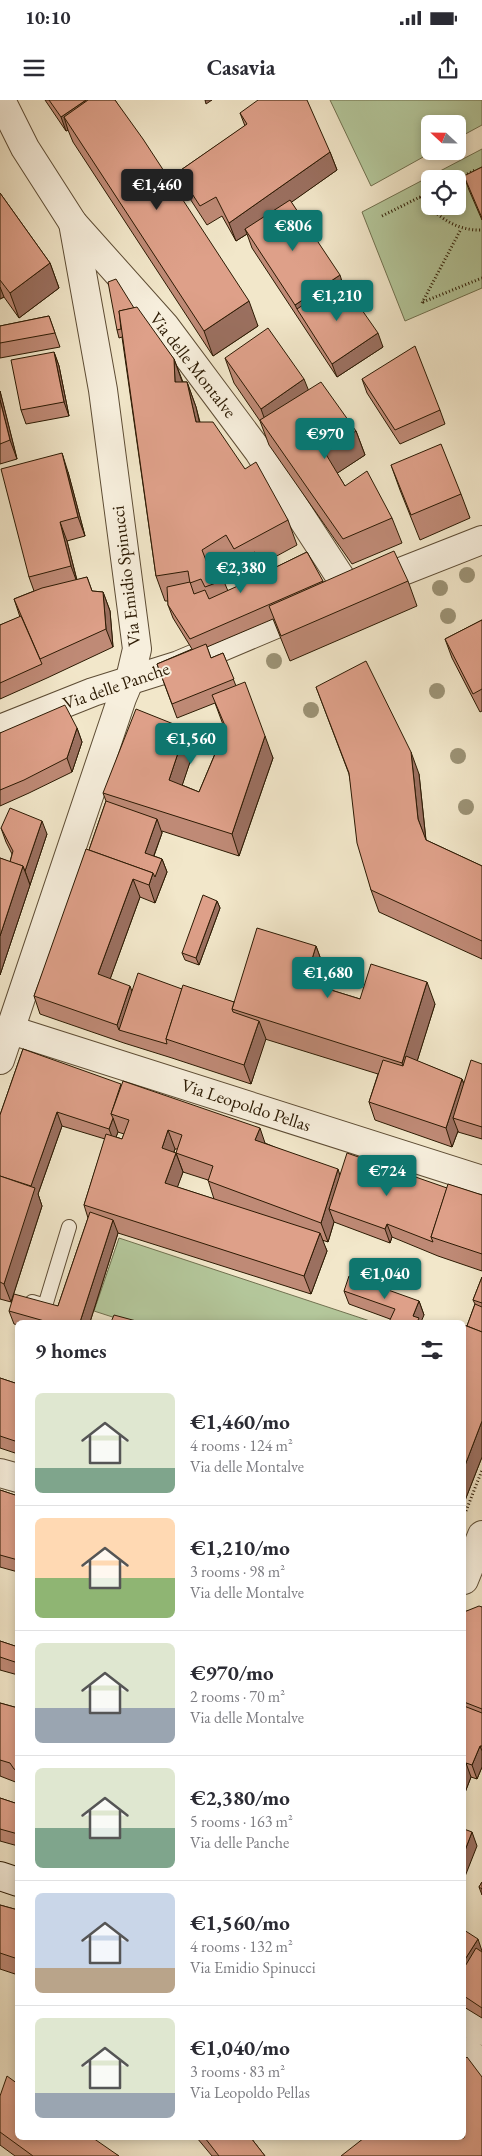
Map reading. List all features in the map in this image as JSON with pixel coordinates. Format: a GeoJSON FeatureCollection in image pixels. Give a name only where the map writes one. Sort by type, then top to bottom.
{"type":"FeatureCollection","features":[{"type":"Feature","properties":{"kind":"street","name":"Via delle Montalve"},"geometry":{"type":"LineString","coordinates":[[1,100],[25,148],[73,223],[164,326],[259,452],[350,592]]}},
{"type":"Feature","properties":{"kind":"street"},"geometry":{"type":"LineString","coordinates":[[0,137],[25,148]]}},
{"type":"Feature","properties":{"kind":"street","name":"Via Emidio Spinucci"},"geometry":{"type":"LineString","coordinates":[[0,1060],[130,679],[137,649],[103,390],[73,223]]}},
{"type":"Feature","properties":{"kind":"street","name":"Via delle Panche"},"geometry":{"type":"LineString","coordinates":[[0,729],[130,679],[179,665],[350,592],[482,540]]}},
{"type":"Feature","properties":{"kind":"street","name":"Via Leopoldo Pellas"},"geometry":{"type":"LineString","coordinates":[[11,1030],[482,1180]]}},
{"type":"Feature","properties":{"kind":"street"},"geometry":{"type":"LineString","coordinates":[[0,1473],[15,1477]]}},
{"type":"Feature","properties":{"kind":"street"},"geometry":{"type":"LineString","coordinates":[[466,1577],[482,1535]]}},
{"type":"Feature","properties":{"kind":"street"},"geometry":{"type":"LineString","coordinates":[[466,1583],[482,1590]]}},
{"type":"Feature","properties":{"kind":"street"},"geometry":{"type":"LineString","coordinates":[[0,1876],[15,1881]]}},
{"type":"Feature","properties":{"kind":"street"},"geometry":{"type":"LineString","coordinates":[[466,2021],[482,2031]]}},
{"type":"Feature","properties":{"kind":"street"},"geometry":{"type":"LineString","coordinates":[[466,2052],[482,2062]]}},
{"type":"Feature","properties":{"kind":"lane"},"geometry":{"type":"LineString","coordinates":[[22,1299],[45,1306],[69,1227]]}},
{"type":"Feature","properties":{"kind":"path"},"geometry":{"type":"LineString","coordinates":[[466,175],[475,170],[482,172]]}},
{"type":"Feature","properties":{"kind":"path"},"geometry":{"type":"LineString","coordinates":[[382,216],[420,197],[438,216],[461,229],[482,230]]}},
{"type":"Feature","properties":{"kind":"path"},"geometry":{"type":"LineString","coordinates":[[461,229],[422,303],[482,278]]}},
{"type":"Feature","properties":{"kind":"path"},"geometry":{"type":"LineString","coordinates":[[466,1513],[482,1470]]}},
{"type":"Feature","properties":{"kind":"green space"},"geometry":{"type":"Polygon","coordinates":[[[330,100],[482,100],[482,125],[466,134],[466,115],[421,115],[421,158],[371,186],[330,100]]]}},
{"type":"Feature","properties":{"kind":"green space"},"geometry":{"type":"Polygon","coordinates":[[[482,149],[482,288],[405,321],[362,212],[421,181],[421,215],[466,215],[466,170],[442,170],[461,160],[466,160],[466,157],[482,149]]]}},
{"type":"Feature","properties":{"kind":"green space"},"geometry":{"type":"Polygon","coordinates":[[[119,1238],[367,1320],[122,1320],[94,1311],[119,1238]]]}},
{"type":"Feature","properties":{"kind":"building"},"geometry":{"type":"Polygon","coordinates":[[[49,100],[86,100],[61,117],[49,100]]]}},
{"type":"Feature","properties":{"kind":"building"},"geometry":{"type":"Polygon","coordinates":[[[88,100],[115,100],[143,139],[249,301],[204,331],[64,117],[88,100]]]}},
{"type":"Feature","properties":{"kind":"building"},"geometry":{"type":"Polygon","coordinates":[[[258,100],[307,100],[330,152],[229,223],[216,197],[200,206],[178,172],[247,124],[240,113],[258,100]]]}},
{"type":"Feature","properties":{"kind":"building"},"geometry":{"type":"Polygon","coordinates":[[[482,167],[482,218],[466,181],[466,175],[482,167]]]}},
{"type":"Feature","properties":{"kind":"building"},"geometry":{"type":"Polygon","coordinates":[[[0,193],[50,263],[10,293],[0,280],[0,193]]]}},
{"type":"Feature","properties":{"kind":"building"},"geometry":{"type":"Polygon","coordinates":[[[290,200],[340,275],[295,305],[245,229],[290,200]]]}},
{"type":"Feature","properties":{"kind":"building"},"geometry":{"type":"Polygon","coordinates":[[[116,279],[134,308],[119,311],[121,329],[117,330],[108,282],[116,279]]]}},
{"type":"Feature","properties":{"kind":"building"},"geometry":{"type":"Polygon","coordinates":[[[341,280],[378,333],[332,364],[297,309],[341,280]]]}},
{"type":"Feature","properties":{"kind":"building"},"geometry":{"type":"Polygon","coordinates":[[[137,307],[174,359],[175,382],[187,382],[196,422],[213,422],[245,469],[256,462],[288,520],[234,549],[226,535],[202,550],[209,568],[216,564],[224,580],[205,587],[201,579],[190,583],[188,571],[156,576],[119,311],[137,307]]]}},
{"type":"Feature","properties":{"kind":"building"},"geometry":{"type":"Polygon","coordinates":[[[49,316],[55,333],[0,343],[0,326],[49,316]]]}},
{"type":"Feature","properties":{"kind":"building"},"geometry":{"type":"Polygon","coordinates":[[[268,328],[304,379],[261,409],[225,358],[268,328]]]}},
{"type":"Feature","properties":{"kind":"building"},"geometry":{"type":"Polygon","coordinates":[[[415,346],[440,410],[395,430],[362,379],[415,346]]]}},
{"type":"Feature","properties":{"kind":"building"},"geometry":{"type":"Polygon","coordinates":[[[54,352],[64,402],[21,410],[11,360],[54,352]]]}},
{"type":"Feature","properties":{"kind":"building"},"geometry":{"type":"Polygon","coordinates":[[[321,382],[356,431],[324,451],[345,486],[367,471],[392,518],[343,539],[260,420],[321,382]]]}},
{"type":"Feature","properties":{"kind":"building"},"geometry":{"type":"Polygon","coordinates":[[[0,400],[10,440],[0,444],[0,400]]]}},
{"type":"Feature","properties":{"kind":"building"},"geometry":{"type":"Polygon","coordinates":[[[441,444],[461,494],[411,515],[391,465],[441,444]]]}},
{"type":"Feature","properties":{"kind":"building"},"geometry":{"type":"Polygon","coordinates":[[[62,453],[78,517],[60,522],[71,566],[29,577],[1,469],[62,453]]]}},
{"type":"Feature","properties":{"kind":"building"},"geometry":{"type":"Polygon","coordinates":[[[394,551],[408,581],[281,636],[269,606],[394,551]]]}},
{"type":"Feature","properties":{"kind":"building"},"geometry":{"type":"Polygon","coordinates":[[[255,552],[266,572],[307,552],[323,581],[190,639],[168,605],[167,587],[190,582],[194,594],[205,590],[209,599],[251,580],[238,560],[255,552]]]}},
{"type":"Feature","properties":{"kind":"building"},"geometry":{"type":"Polygon","coordinates":[[[87,577],[92,591],[103,592],[106,629],[40,659],[14,599],[42,588],[87,577]]]}},
{"type":"Feature","properties":{"kind":"building"},"geometry":{"type":"Polygon","coordinates":[[[21,616],[42,664],[0,683],[0,625],[21,616]]]}},
{"type":"Feature","properties":{"kind":"building"},"geometry":{"type":"Polygon","coordinates":[[[482,620],[482,689],[473,694],[445,639],[482,620]]]}},
{"type":"Feature","properties":{"kind":"building"},"geometry":{"type":"Polygon","coordinates":[[[206,644],[211,658],[223,653],[234,679],[172,704],[157,664],[206,644]]]}},
{"type":"Feature","properties":{"kind":"building"},"geometry":{"type":"Polygon","coordinates":[[[366,661],[411,752],[418,819],[426,840],[482,866],[482,941],[371,890],[357,843],[349,773],[316,687],[366,661]]]}},
{"type":"Feature","properties":{"kind":"building"},"geometry":{"type":"Polygon","coordinates":[[[245,682],[265,736],[232,834],[103,793],[136,709],[186,729],[169,780],[199,792],[226,728],[212,695],[245,682]]]}},
{"type":"Feature","properties":{"kind":"building"},"geometry":{"type":"Polygon","coordinates":[[[65,705],[77,728],[67,758],[0,790],[0,733],[65,705]]]}},
{"type":"Feature","properties":{"kind":"building"},"geometry":{"type":"Polygon","coordinates":[[[106,801],[157,819],[145,853],[162,859],[155,877],[153,873],[89,850],[106,801]]]}},
{"type":"Feature","properties":{"kind":"building"},"geometry":{"type":"Polygon","coordinates":[[[10,808],[42,821],[25,871],[23,866],[10,862],[13,851],[1,828],[10,808]]]}},
{"type":"Feature","properties":{"kind":"building"},"geometry":{"type":"Polygon","coordinates":[[[86,849],[153,873],[149,885],[133,879],[98,974],[130,986],[117,1025],[34,996],[86,849]]]}},
{"type":"Feature","properties":{"kind":"building"},"geometry":{"type":"Polygon","coordinates":[[[0,858],[23,866],[0,936],[0,858]]]}},
{"type":"Feature","properties":{"kind":"building"},"geometry":{"type":"Polygon","coordinates":[[[203,895],[217,901],[196,958],[182,953],[203,895]]]}},
{"type":"Feature","properties":{"kind":"building"},"geometry":{"type":"Polygon","coordinates":[[[257,928],[316,946],[305,982],[360,999],[371,964],[427,982],[402,1063],[232,1009],[257,928]]]}},
{"type":"Feature","properties":{"kind":"building"},"geometry":{"type":"Polygon","coordinates":[[[138,973],[182,989],[166,1039],[167,1044],[119,1030],[138,973]]]}},
{"type":"Feature","properties":{"kind":"building"},"geometry":{"type":"Polygon","coordinates":[[[183,985],[234,1002],[233,1012],[259,1021],[244,1065],[166,1039],[183,985]]]}},
{"type":"Feature","properties":{"kind":"building"},"geometry":{"type":"Polygon","coordinates":[[[23,1049],[121,1084],[111,1114],[113,1118],[109,1129],[57,1112],[31,1186],[0,1176],[0,1115],[23,1049]]]}},
{"type":"Feature","properties":{"kind":"building"},"geometry":{"type":"Polygon","coordinates":[[[406,1056],[462,1079],[446,1128],[369,1102],[383,1060],[403,1066],[406,1056]]]}},
{"type":"Feature","properties":{"kind":"building"},"geometry":{"type":"Polygon","coordinates":[[[471,1060],[482,1064],[482,1127],[453,1118],[471,1060]]]}},
{"type":"Feature","properties":{"kind":"building"},"geometry":{"type":"Polygon","coordinates":[[[123,1081],[260,1128],[255,1140],[338,1169],[321,1223],[208,1181],[213,1166],[176,1153],[165,1183],[320,1233],[304,1276],[84,1205],[106,1134],[122,1139],[129,1120],[111,1114],[123,1081]],[[168,1130],[162,1148],[176,1153],[182,1135],[168,1130]]]}},
{"type":"Feature","properties":{"kind":"building"},"geometry":{"type":"Polygon","coordinates":[[[347,1153],[447,1188],[431,1237],[433,1242],[387,1224],[385,1229],[329,1209],[347,1153]]]}},
{"type":"Feature","properties":{"kind":"building"},"geometry":{"type":"Polygon","coordinates":[[[0,1176],[35,1188],[4,1284],[0,1282],[0,1176]]]}},
{"type":"Feature","properties":{"kind":"building"},"geometry":{"type":"Polygon","coordinates":[[[448,1184],[482,1195],[482,1254],[431,1237],[448,1184]]]}},
{"type":"Feature","properties":{"kind":"building"},"geometry":{"type":"Polygon","coordinates":[[[90,1212],[113,1220],[81,1320],[41,1320],[9,1311],[14,1294],[58,1306],[90,1212]]]}},
{"type":"Feature","properties":{"kind":"building"},"geometry":{"type":"Polygon","coordinates":[[[349,1276],[419,1301],[413,1316],[419,1318],[418,1320],[390,1320],[395,1309],[344,1291],[349,1276]]]}},
{"type":"Feature","properties":{"kind":"building"},"geometry":{"type":"Polygon","coordinates":[[[482,1277],[482,1303],[473,1300],[482,1277]]]}},
{"type":"Feature","properties":{"kind":"building"},"geometry":{"type":"Polygon","coordinates":[[[475,1304],[482,1307],[482,1332],[467,1326],[475,1304]]]}},
{"type":"Feature","properties":{"kind":"building"},"geometry":{"type":"Polygon","coordinates":[[[114,1315],[133,1320],[112,1320],[114,1315]]]}},
{"type":"Feature","properties":{"kind":"building"},"geometry":{"type":"Polygon","coordinates":[[[466,1326],[482,1332],[482,1421],[466,1463],[466,1326]]]}},
{"type":"Feature","properties":{"kind":"building"},"geometry":{"type":"Polygon","coordinates":[[[0,1378],[15,1383],[15,1441],[0,1436],[0,1378]]]}},
{"type":"Feature","properties":{"kind":"building"},"geometry":{"type":"Polygon","coordinates":[[[0,1490],[15,1495],[15,1559],[0,1555],[0,1490]]]}},
{"type":"Feature","properties":{"kind":"building"},"geometry":{"type":"Polygon","coordinates":[[[479,1606],[482,1607],[482,1709],[466,1703],[466,1611],[479,1606]]]}},
{"type":"Feature","properties":{"kind":"building"},"geometry":{"type":"Polygon","coordinates":[[[0,1641],[15,1646],[15,1662],[0,1657],[0,1641]]]}},
{"type":"Feature","properties":{"kind":"building"},"geometry":{"type":"Polygon","coordinates":[[[0,1703],[15,1707],[15,1770],[10,1763],[0,1760],[0,1703]]]}},
{"type":"Feature","properties":{"kind":"building"},"geometry":{"type":"Polygon","coordinates":[[[466,1707],[482,1713],[482,1746],[480,1746],[472,1765],[466,1763],[466,1707]]]}},
{"type":"Feature","properties":{"kind":"building"},"geometry":{"type":"Polygon","coordinates":[[[0,1798],[15,1803],[15,1833],[0,1829],[0,1798]]]}},
{"type":"Feature","properties":{"kind":"building"},"geometry":{"type":"Polygon","coordinates":[[[466,1830],[472,1832],[466,1848],[466,1830]]]}},
{"type":"Feature","properties":{"kind":"building"},"geometry":{"type":"Polygon","coordinates":[[[0,1905],[15,1909],[15,1958],[0,1953],[0,1905]]]}},
{"type":"Feature","properties":{"kind":"building"},"geometry":{"type":"Polygon","coordinates":[[[466,1931],[478,1939],[466,1958],[466,1931]]]}},
{"type":"Feature","properties":{"kind":"building"},"geometry":{"type":"Polygon","coordinates":[[[476,1948],[482,1952],[482,2008],[466,1997],[466,1965],[476,1948]]]}},
{"type":"Feature","properties":{"kind":"building"},"geometry":{"type":"Polygon","coordinates":[[[466,2058],[482,2077],[482,2156],[341,2156],[361,2140],[466,2140],[466,2058]]]}},
{"type":"Feature","properties":{"kind":"building"},"geometry":{"type":"Polygon","coordinates":[[[7,2076],[15,2082],[15,2140],[96,2140],[119,2156],[33,2156],[0,2132],[0,2096],[7,2076]]]}},
{"type":"Feature","properties":{"kind":"building"},"geometry":{"type":"Polygon","coordinates":[[[207,2140],[253,2140],[265,2156],[219,2156],[207,2140]]]}}]}
